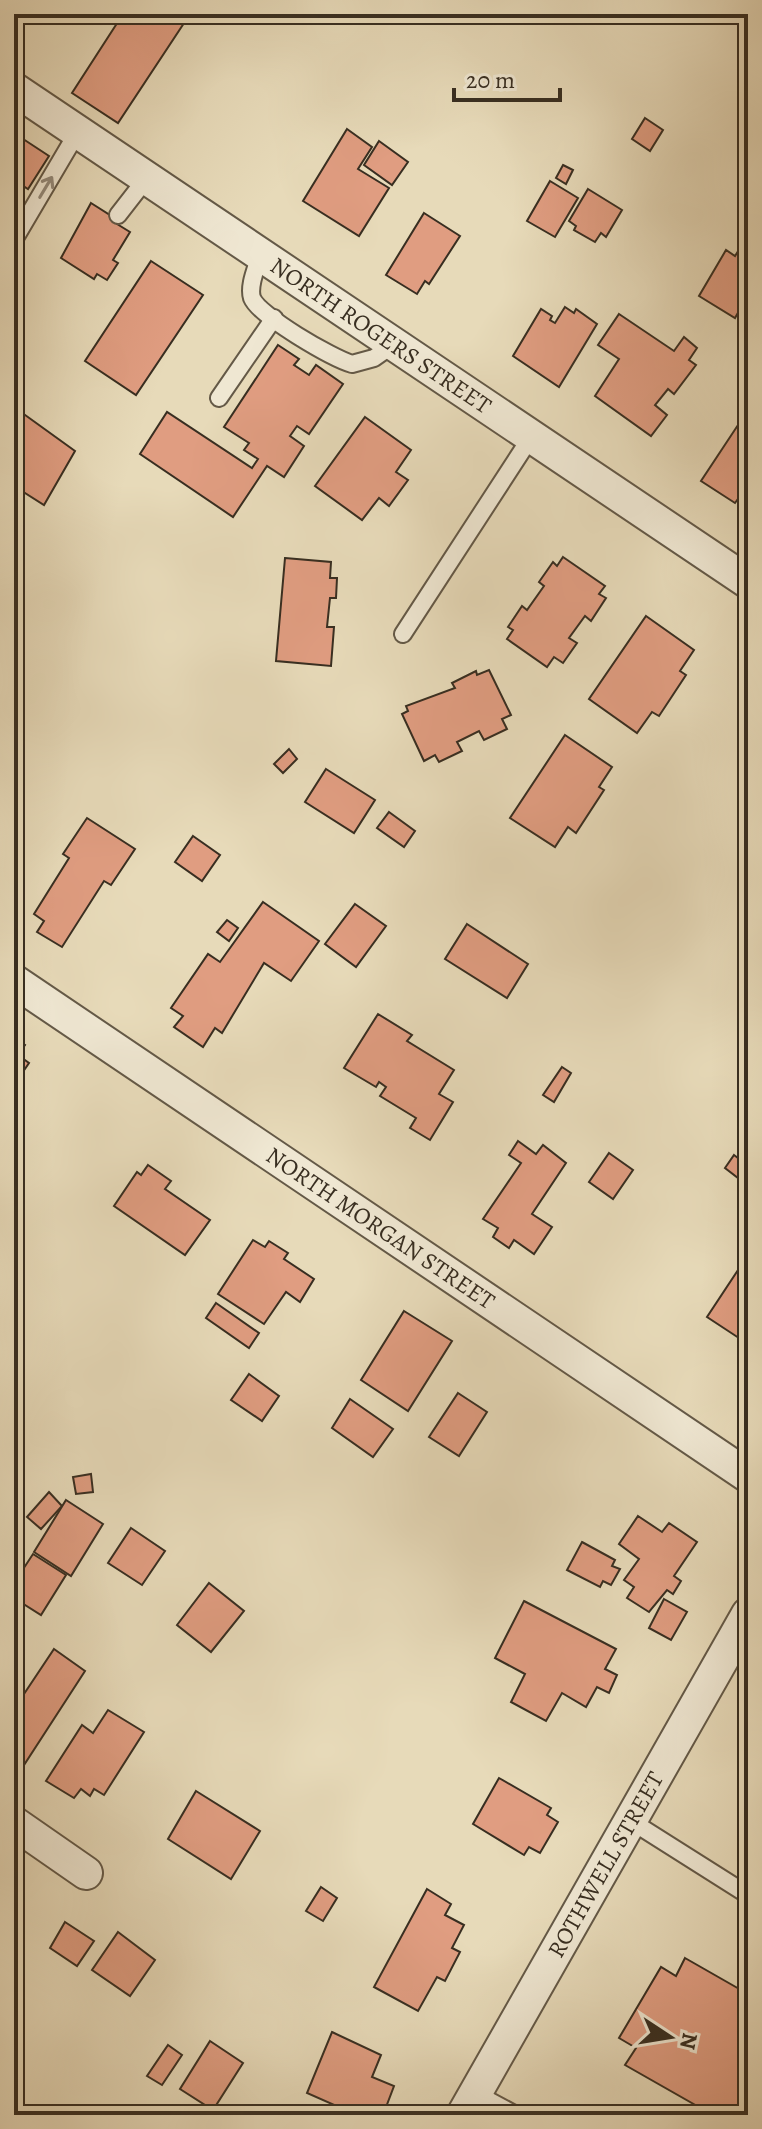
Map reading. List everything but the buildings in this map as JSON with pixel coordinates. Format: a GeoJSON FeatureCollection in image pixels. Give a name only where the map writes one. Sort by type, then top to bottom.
{"type":"FeatureCollection","features":[{"type":"Feature","properties":{"kind":"street","name":"NORTH ROGERS STREET"},"geometry":{"type":"LineString","coordinates":[[14,89],[748,582]]}},
{"type":"Feature","properties":{"kind":"street","name":"NORTH MORGAN STREET"},"geometry":{"type":"LineString","coordinates":[[14,981],[748,1476]]}},
{"type":"Feature","properties":{"kind":"street","name":"ROTHWELL STREET"},"geometry":{"type":"LineString","coordinates":[[469,2104],[748,1614]]}},
{"type":"Feature","properties":{"kind":"street"},"geometry":{"type":"LineString","coordinates":[[14,1823],[86,1873]]}},
{"type":"Feature","properties":{"kind":"lane"},"geometry":{"type":"LineString","coordinates":[[14,240],[77,133]]}},
{"type":"Feature","properties":{"kind":"lane"},"geometry":{"type":"LineString","coordinates":[[118,215],[146,179]]}},
{"type":"Feature","properties":{"kind":"lane"},"geometry":{"type":"LineString","coordinates":[[260,255],[252,298],[274,318],[340,360],[352,364],[374,358],[394,344]]}},
{"type":"Feature","properties":{"kind":"lane"},"geometry":{"type":"LineString","coordinates":[[219,398],[274,318]]}},
{"type":"Feature","properties":{"kind":"lane"},"geometry":{"type":"LineString","coordinates":[[403,634],[531,437]]}},
{"type":"Feature","properties":{"kind":"lane"},"geometry":{"type":"LineString","coordinates":[[631,1821],[748,1895]]}},
{"type":"Feature","properties":{"kind":"lane"},"geometry":{"type":"LineString","coordinates":[[469,2104],[516,2115]]}}]}
